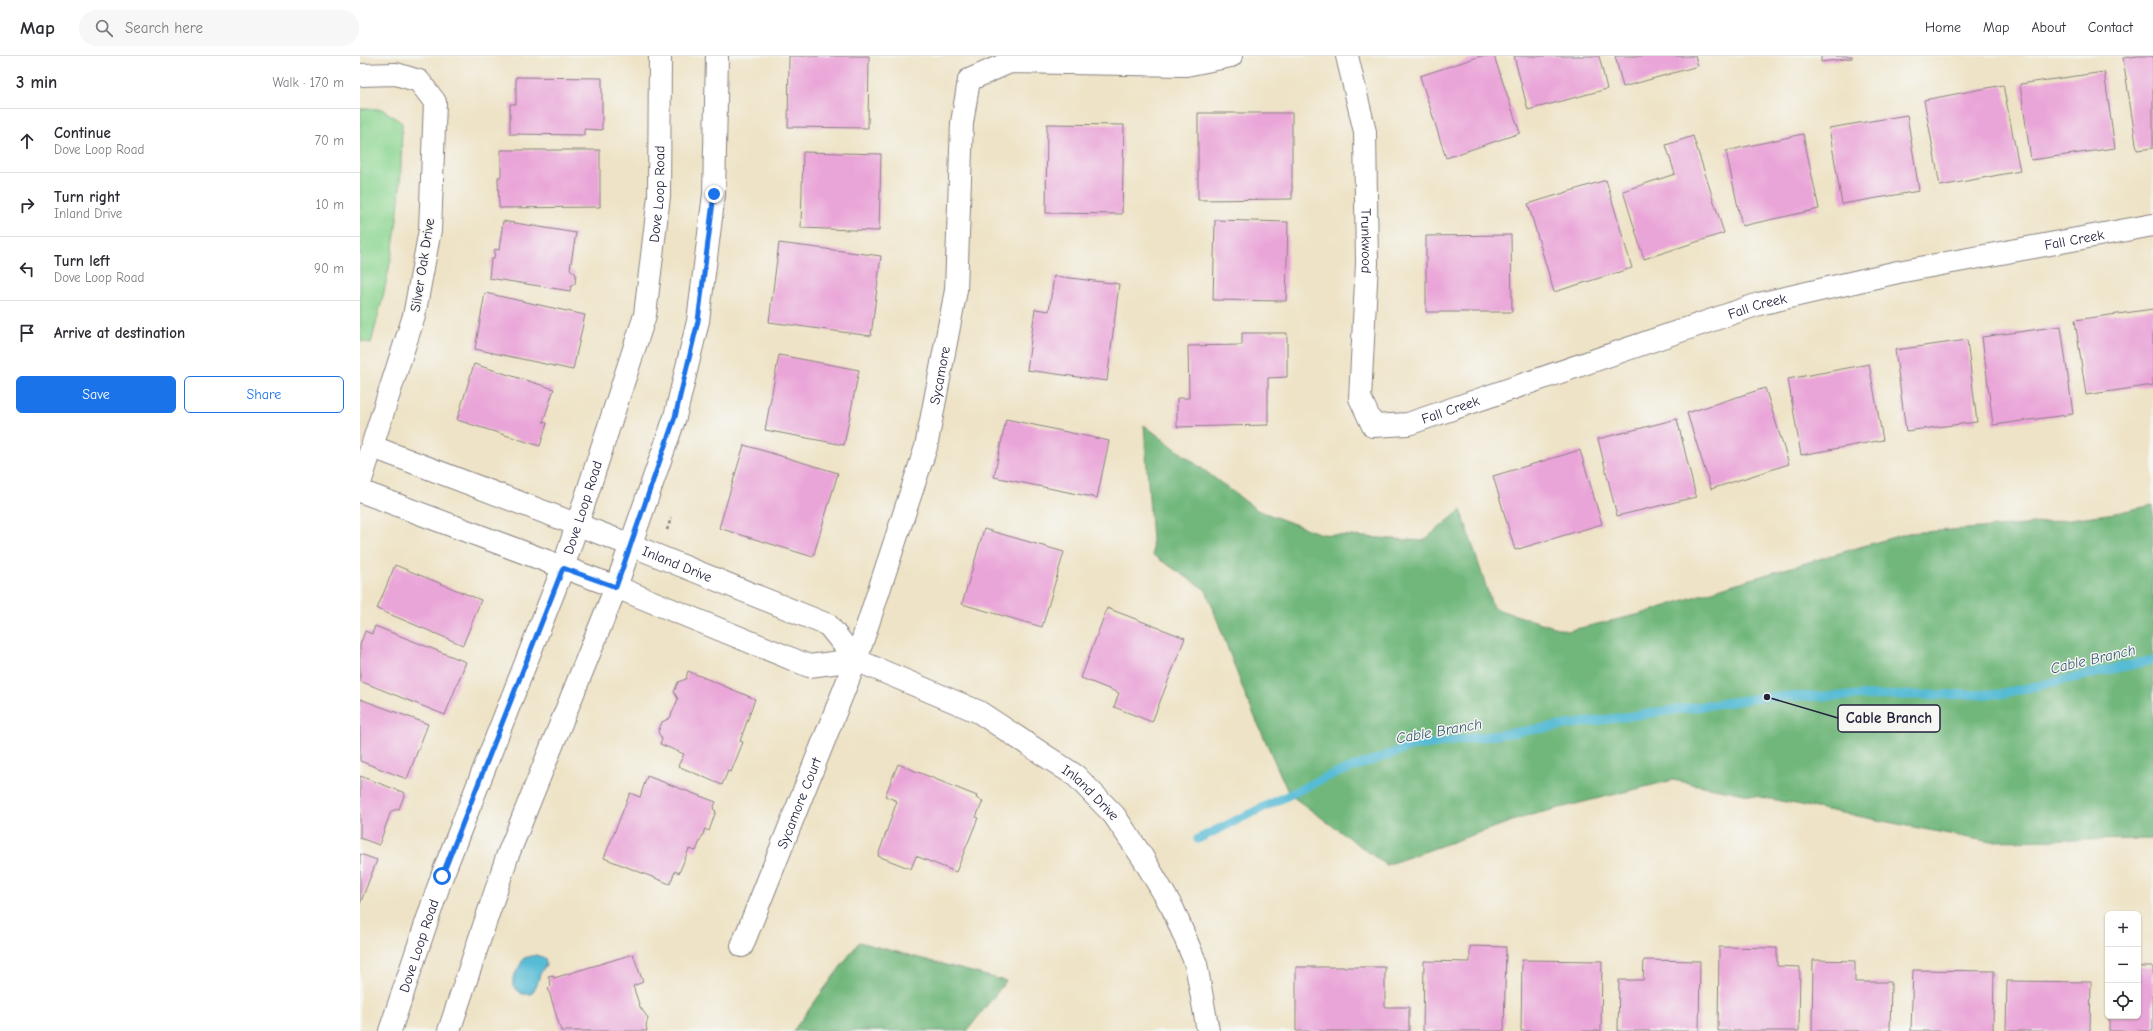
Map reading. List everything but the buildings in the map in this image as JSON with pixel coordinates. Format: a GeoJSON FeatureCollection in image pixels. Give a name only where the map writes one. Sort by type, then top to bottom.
{"type":"FeatureCollection","features":[{"type":"Feature","properties":{"kind":"street","name":"Dove Loop Road"},"geometry":{"type":"LineString","coordinates":[[390,1031],[442,876],[563,568],[645,315],[659,196],[660,56]]}},
{"type":"Feature","properties":{"kind":"street"},"geometry":{"type":"LineString","coordinates":[[449,1031],[507,857],[616,587],[675,417],[698,321],[714,194],[717,56]]}},
{"type":"Feature","properties":{"kind":"street","name":"Sycamore"},"geometry":{"type":"LineString","coordinates":[[856,660],[926,447],[956,290],[962,123],[969,80],[1010,62],[1186,65],[1230,56]]}},
{"type":"Feature","properties":{"kind":"street","name":"Trunkwood"},"geometry":{"type":"LineString","coordinates":[[1346,56],[1365,132],[1367,263],[1360,398],[1373,426]]}},
{"type":"Feature","properties":{"kind":"street","name":"Silver Oak Drive"},"geometry":{"type":"LineString","coordinates":[[360,74],[396,74],[419,81],[435,102],[429,238],[414,316],[373,447],[360,483]]}},
{"type":"Feature","properties":{"kind":"street","name":"Fall Creek"},"geometry":{"type":"LineString","coordinates":[[1373,426],[1408,424],[1759,304],[1898,272],[2153,225]]}},
{"type":"Feature","properties":{"kind":"street","name":"Inland Drive"},"geometry":{"type":"LineString","coordinates":[[373,447],[631,545],[828,625],[856,660],[979,712],[1076,776],[1114,815],[1143,858],[1173,909],[1196,964],[1208,1031]]}},
{"type":"Feature","properties":{"kind":"street"},"geometry":{"type":"LineString","coordinates":[[360,491],[616,587],[809,666],[856,660]]}},
{"type":"Feature","properties":{"kind":"street","name":"Sycamore Court"},"geometry":{"type":"LineString","coordinates":[[742,946],[856,660]]}},
{"type":"Feature","properties":{"kind":"green space"},"geometry":{"type":"Polygon","coordinates":[[[360,109],[382,109],[402,123],[398,214],[389,271],[371,343],[360,341],[360,109]]]}},
{"type":"Feature","properties":{"kind":"green space"},"geometry":{"type":"Polygon","coordinates":[[[1144,425],[1257,510],[1321,534],[1423,541],[1461,510],[1493,608],[1567,631],[1641,614],[1734,584],[1908,533],[2025,525],[2115,513],[2153,505],[2153,839],[1985,841],[1673,780],[1527,816],[1386,865],[1289,794],[1246,697],[1206,590],[1153,555],[1144,425]]]}},
{"type":"Feature","properties":{"kind":"green space"},"geometry":{"type":"Polygon","coordinates":[[[859,942],[1006,981],[967,1031],[793,1031],[859,942]]]}},
{"type":"Feature","properties":{"kind":"water"},"geometry":{"type":"Polygon","coordinates":[[[536,955],[545,958],[546,965],[540,974],[536,987],[531,994],[522,994],[513,986],[513,978],[524,958],[536,955]]]}},
{"type":"Feature","properties":{"kind":"waterway","name":"Cable Branch"},"geometry":{"type":"LineString","coordinates":[[1198,839],[1326,777],[1410,747],[1767,697],[2000,694],[2153,660]]}},
{"type":"Feature","properties":{"kind":"place","name":"Cable Branch"},"geometry":{"type":"Point","coordinates":[1767,697]}},
{"type":"Feature","properties":{"kind":"route"},"geometry":{"type":"LineString","coordinates":[[442,876],[563,568],[616,587],[675,417],[698,321],[714,194]]}}]}
